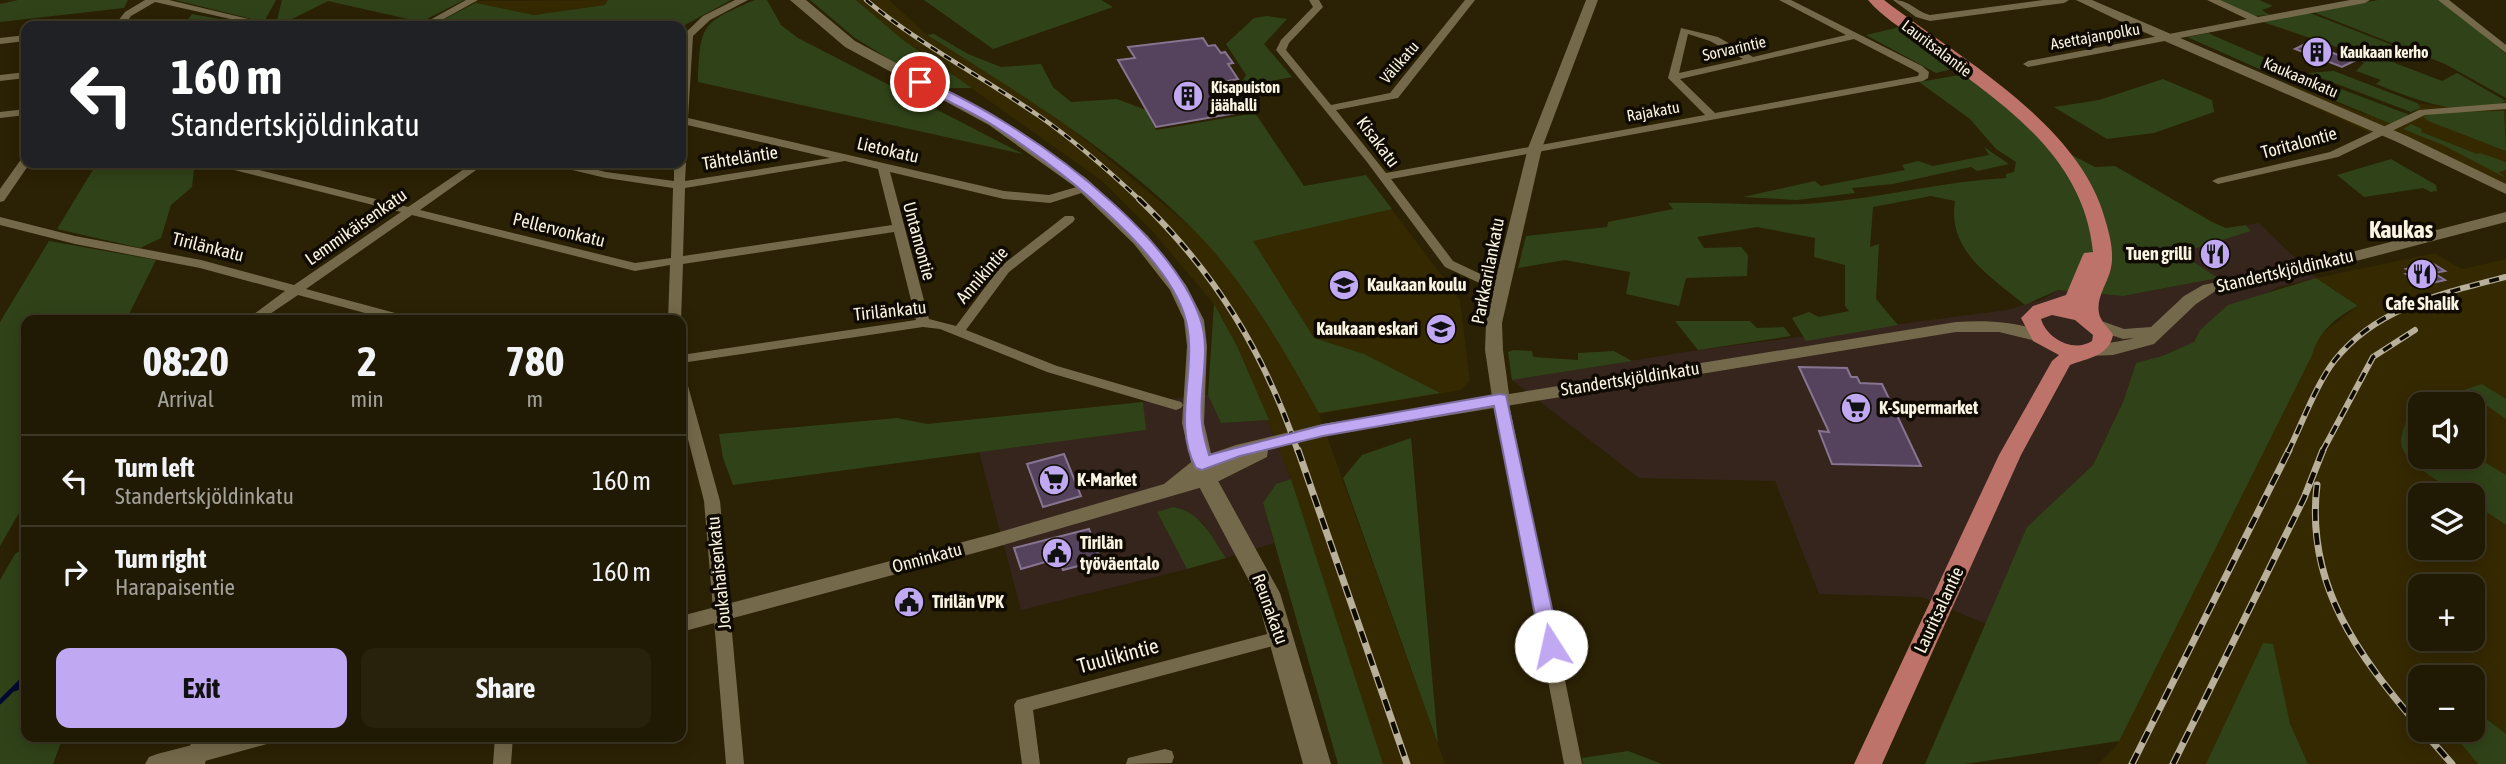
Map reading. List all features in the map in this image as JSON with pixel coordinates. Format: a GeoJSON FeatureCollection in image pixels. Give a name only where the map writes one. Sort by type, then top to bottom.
{"type":"FeatureCollection","features":[{"type":"Feature","properties":{"kind":"main road","name":"Reunakatu"},"geometry":{"type":"LineString","coordinates":[[797,0],[850,44],[995,121],[1087,188],[1141,240],[1180,289],[1194,320],[1197,346],[1193,423],[1204,472],[1268,593],[1317,764]]}},
{"type":"Feature","properties":{"kind":"main road","name":"Lauritsalantie"},"geometry":{"type":"LineString","coordinates":[[1875,0],[2050,137],[2080,177],[2097,227],[2102,264],[2087,310],[2104,340],[2088,351],[2063,361],[2010,455]]}},
{"type":"Feature","properties":{"kind":"main road"},"geometry":{"type":"LineString","coordinates":[[2043,311],[2074,299],[2087,268],[2097,227]]}},
{"type":"Feature","properties":{"kind":"main road","name":"Lauritsalantie"},"geometry":{"type":"LineString","coordinates":[[1868,764],[2010,455],[2045,362],[2046,347],[2031,324],[2043,311]]}},
{"type":"Feature","properties":{"kind":"main road"},"geometry":{"type":"LineString","coordinates":[[2043,311],[2074,313],[2093,322]]}},
{"type":"Feature","properties":{"kind":"main road"},"geometry":{"type":"LineString","coordinates":[[2041,338],[2055,346],[2088,351]]}},
{"type":"Feature","properties":{"kind":"street"},"geometry":{"type":"LineString","coordinates":[[123,21],[128,14],[154,0],[250,21]]}},
{"type":"Feature","properties":{"kind":"street"},"geometry":{"type":"LineString","coordinates":[[433,21],[473,0]]}},
{"type":"Feature","properties":{"kind":"street"},"geometry":{"type":"LineString","coordinates":[[686,59],[688,35],[698,24],[720,9],[743,0]]}},
{"type":"Feature","properties":{"kind":"street","name":"Kisakatu"},"geometry":{"type":"LineString","coordinates":[[1314,0],[1318,8],[1284,42],[1281,50],[1330,108],[1448,264],[1501,289]]}},
{"type":"Feature","properties":{"kind":"street","name":"Välikatu"},"geometry":{"type":"LineString","coordinates":[[1330,108],[1394,96],[1470,0]]}},
{"type":"Feature","properties":{"kind":"street","name":"Parkkarilankatu"},"geometry":{"type":"LineString","coordinates":[[1573,764],[1500,399],[1494,323],[1535,148],[1592,0]]}},
{"type":"Feature","properties":{"kind":"street"},"geometry":{"type":"LineString","coordinates":[[1784,0],[1856,36]]}},
{"type":"Feature","properties":{"kind":"street"},"geometry":{"type":"LineString","coordinates":[[1898,0],[1919,15],[1930,18],[2064,0]]}},
{"type":"Feature","properties":{"kind":"street","name":"Kaukaankatu"},"geometry":{"type":"LineString","coordinates":[[2082,0],[2166,39],[2386,131],[2506,190]]}},
{"type":"Feature","properties":{"kind":"street"},"geometry":{"type":"LineString","coordinates":[[2212,0],[2256,20]]}},
{"type":"Feature","properties":{"kind":"street","name":"Asettajanpolku"},"geometry":{"type":"LineString","coordinates":[[2028,64],[2365,0]]}},
{"type":"Feature","properties":{"kind":"street"},"geometry":{"type":"LineString","coordinates":[[2443,0],[2506,50]]}},
{"type":"Feature","properties":{"kind":"street"},"geometry":{"type":"LineString","coordinates":[[1712,117],[1673,78],[1684,30],[1714,39],[1752,60]]}},
{"type":"Feature","properties":{"kind":"street","name":"Rajakatu"},"geometry":{"type":"LineString","coordinates":[[1382,177],[1918,80],[1924,72],[1856,36]]}},
{"type":"Feature","properties":{"kind":"street","name":"Sorvarintie"},"geometry":{"type":"LineString","coordinates":[[1673,78],[1856,36]]}},
{"type":"Feature","properties":{"kind":"street"},"geometry":{"type":"LineString","coordinates":[[0,41],[21,39]]}},
{"type":"Feature","properties":{"kind":"street"},"geometry":{"type":"LineString","coordinates":[[0,78],[21,76]]}},
{"type":"Feature","properties":{"kind":"street","name":"Toritalontie"},"geometry":{"type":"LineString","coordinates":[[2218,181],[2319,160],[2423,112],[2506,106]]}},
{"type":"Feature","properties":{"kind":"street"},"geometry":{"type":"LineString","coordinates":[[0,116],[21,113]]}},
{"type":"Feature","properties":{"kind":"street","name":"Lietokatu"},"geometry":{"type":"LineString","coordinates":[[686,121],[1025,198],[1059,198],[1087,188]]}},
{"type":"Feature","properties":{"kind":"street","name":"Tähteläntie"},"geometry":{"type":"LineString","coordinates":[[576,168],[679,185],[848,159]]}},
{"type":"Feature","properties":{"kind":"street"},"geometry":{"type":"LineString","coordinates":[[0,198],[21,167]]}},
{"type":"Feature","properties":{"kind":"street","name":"Untamontie"},"geometry":{"type":"LineString","coordinates":[[883,167],[923,323]]}},
{"type":"Feature","properties":{"kind":"street","name":"Pellervonkatu"},"geometry":{"type":"LineString","coordinates":[[238,168],[635,267],[897,228]]}},
{"type":"Feature","properties":{"kind":"street","name":"Lemmikäisenkatu"},"geometry":{"type":"LineString","coordinates":[[259,315],[473,168]]}},
{"type":"Feature","properties":{"kind":"street"},"geometry":{"type":"LineString","coordinates":[[675,315],[680,168]]}},
{"type":"Feature","properties":{"kind":"street","name":"Standertskjöldinkatu"},"geometry":{"type":"LineString","coordinates":[[2088,351],[2113,350],[2140,343],[2190,300],[2209,288],[2310,268],[2506,217]]}},
{"type":"Feature","properties":{"kind":"street","name":"Annikintie"},"geometry":{"type":"LineString","coordinates":[[958,332],[1006,269],[1069,219]]}},
{"type":"Feature","properties":{"kind":"street","name":"Tirilänkatu"},"geometry":{"type":"LineString","coordinates":[[0,221],[75,240],[201,264],[387,315]]}},
{"type":"Feature","properties":{"kind":"street","name":"Standertskjöldinkatu"},"geometry":{"type":"LineString","coordinates":[[1204,472],[1274,443],[1323,430],[1879,338],[2018,321],[2043,311]]}},
{"type":"Feature","properties":{"kind":"street"},"geometry":{"type":"LineString","coordinates":[[2093,322],[2123,334],[2143,334],[2159,329]]}},
{"type":"Feature","properties":{"kind":"street","name":"Tirilänkatu"},"geometry":{"type":"LineString","coordinates":[[686,358],[923,323],[958,332],[1052,369],[1177,405]]}},
{"type":"Feature","properties":{"kind":"street","name":"Standertskjöldinkatu"},"geometry":{"type":"LineString","coordinates":[[1987,326],[2027,332],[2041,338]]}},
{"type":"Feature","properties":{"kind":"street","name":"Joukahaisenkatu"},"geometry":{"type":"LineString","coordinates":[[686,403],[712,501],[735,764]]}},
{"type":"Feature","properties":{"kind":"street","name":"Onninkatu"},"geometry":{"type":"LineString","coordinates":[[686,623],[993,541],[1172,487],[1204,472]]}},
{"type":"Feature","properties":{"kind":"street","name":"Tuulikintie"},"geometry":{"type":"LineString","coordinates":[[1031,764],[1023,705],[1282,636]]}},
{"type":"Feature","properties":{"kind":"street"},"geometry":{"type":"LineString","coordinates":[[157,764],[237,742]]}},
{"type":"Feature","properties":{"kind":"street"},"geometry":{"type":"LineString","coordinates":[[502,764],[504,742]]}},
{"type":"Feature","properties":{"kind":"street"},"geometry":{"type":"LineString","coordinates":[[1135,764],[1165,757]]}},
{"type":"Feature","properties":{"kind":"shaded area"},"geometry":{"type":"Polygon","coordinates":[[[611,0],[605,5],[534,15],[463,1],[611,0]]]}},
{"type":"Feature","properties":{"kind":"shaded area"},"geometry":{"type":"Polygon","coordinates":[[[856,0],[889,0],[927,35],[1057,117],[1190,226],[1375,187],[1460,300],[1470,381],[1461,390],[1319,414],[1445,764],[1383,764],[1291,479],[1237,346],[1214,304],[1152,231],[1101,180],[903,40],[856,0]]]}},
{"type":"Feature","properties":{"kind":"shaded area"},"geometry":{"type":"Polygon","coordinates":[[[2288,83],[2364,114],[2409,115],[2420,108],[2417,103],[2437,106],[2499,105],[2506,109],[2506,192],[2389,135],[2368,132],[2301,101],[2288,83]]]}},
{"type":"Feature","properties":{"kind":"shaded area"},"geometry":{"type":"Polygon","coordinates":[[[2259,223],[2316,278],[2278,287],[2200,330],[2194,342],[2162,356],[2136,363],[2123,402],[2093,465],[2027,527],[1986,624],[1922,597],[1819,594],[1775,481],[1639,478],[1512,380],[1698,350],[2007,310],[2044,299],[2058,290],[2123,296],[2217,278],[2179,253],[2251,230],[2246,225],[2259,223]]]}},
{"type":"Feature","properties":{"kind":"shaded area"},"geometry":{"type":"Polygon","coordinates":[[[2435,253],[2462,269],[2506,259],[2506,764],[2098,764],[2116,746],[2316,338],[2358,306],[2316,278],[2435,253]]]}},
{"type":"Feature","properties":{"kind":"shaded area"},"geometry":{"type":"Polygon","coordinates":[[[1208,395],[1221,423],[1269,420],[1291,479],[1276,484],[1263,503],[1274,543],[1226,558],[1203,523],[1173,507],[1157,512],[1187,569],[1021,610],[979,452],[1145,430],[1143,402],[1208,395]]]}},
{"type":"Feature","properties":{"kind":"green space"},"geometry":{"type":"Polygon","coordinates":[[[18,0],[128,0],[124,8],[0,22],[0,4],[18,0]]]}},
{"type":"Feature","properties":{"kind":"green space"},"geometry":{"type":"Polygon","coordinates":[[[175,0],[276,0],[265,21],[175,0]]]}},
{"type":"Feature","properties":{"kind":"green space"},"geometry":{"type":"Polygon","coordinates":[[[282,0],[464,0],[423,21],[328,1],[288,21],[277,20],[282,0]]]}},
{"type":"Feature","properties":{"kind":"green space"},"geometry":{"type":"Polygon","coordinates":[[[608,0],[731,0],[686,24],[686,21],[441,21],[475,3],[534,15],[605,5],[608,0]]]}},
{"type":"Feature","properties":{"kind":"green space"},"geometry":{"type":"Polygon","coordinates":[[[755,0],[767,0],[781,25],[798,38],[1023,154],[698,82],[700,48],[707,28],[724,14],[755,0]]]}},
{"type":"Feature","properties":{"kind":"green space"},"geometry":{"type":"Polygon","coordinates":[[[810,0],[856,0],[903,40],[972,88],[936,88],[855,38],[810,0]]]}},
{"type":"Feature","properties":{"kind":"green space"},"geometry":{"type":"Polygon","coordinates":[[[924,0],[1101,0],[1113,7],[993,49],[924,0]]]}},
{"type":"Feature","properties":{"kind":"green space"},"geometry":{"type":"Polygon","coordinates":[[[2217,0],[2259,0],[2273,6],[2262,10],[2270,15],[2252,16],[2217,0]]]}},
{"type":"Feature","properties":{"kind":"green space"},"geometry":{"type":"Polygon","coordinates":[[[2378,0],[2442,0],[2506,54],[2506,98],[2445,64],[2313,12],[2378,0]]]}},
{"type":"Feature","properties":{"kind":"green space"},"geometry":{"type":"Polygon","coordinates":[[[2310,13],[2405,50],[2387,60],[2442,81],[2457,73],[2506,101],[2491,107],[2458,109],[2406,96],[2376,84],[2381,80],[2356,71],[2364,63],[2345,50],[2260,21],[2310,13]]]}},
{"type":"Feature","properties":{"kind":"green space"},"geometry":{"type":"Polygon","coordinates":[[[192,14],[230,21],[187,21],[192,14]]]}},
{"type":"Feature","properties":{"kind":"green space"},"geometry":{"type":"Polygon","coordinates":[[[1267,16],[1287,19],[1264,44],[1292,77],[1239,87],[1246,75],[1226,44],[1254,18],[1267,16]]]}},
{"type":"Feature","properties":{"kind":"green space"},"geometry":{"type":"Polygon","coordinates":[[[1900,27],[1956,68],[1936,73],[1866,35],[1900,27]]]}},
{"type":"Feature","properties":{"kind":"green space"},"geometry":{"type":"Polygon","coordinates":[[[2209,33],[2286,67],[2273,75],[2187,37],[2209,33]]]}},
{"type":"Feature","properties":{"kind":"green space"},"geometry":{"type":"Polygon","coordinates":[[[934,34],[968,54],[1001,67],[1041,64],[1053,87],[1071,102],[1117,99],[1146,110],[1156,130],[1255,113],[1304,186],[1366,175],[1392,209],[1253,241],[1314,338],[1364,354],[1440,393],[1319,413],[1245,291],[1190,226],[1097,147],[927,35],[934,34]]]}},
{"type":"Feature","properties":{"kind":"green space"},"geometry":{"type":"Polygon","coordinates":[[[2334,71],[2417,103],[2421,108],[2411,112],[2308,73],[2334,71]]]}},
{"type":"Feature","properties":{"kind":"green space"},"geometry":{"type":"Polygon","coordinates":[[[2299,73],[2410,116],[2392,124],[2284,80],[2299,73]]]}},
{"type":"Feature","properties":{"kind":"green space"},"geometry":{"type":"Polygon","coordinates":[[[1965,74],[2047,142],[2095,167],[2115,166],[2212,222],[2226,228],[2246,225],[2251,231],[2180,253],[2218,278],[2123,296],[2058,290],[2025,305],[1986,273],[1965,248],[1954,219],[1955,201],[1931,196],[1873,207],[1870,247],[1879,244],[1876,299],[1898,325],[1806,341],[1792,318],[1809,312],[1819,317],[1849,311],[1845,306],[1845,265],[1814,257],[1815,238],[1757,227],[1697,237],[1704,248],[1741,247],[1748,255],[1747,276],[1686,278],[1679,306],[1626,294],[1630,272],[1565,260],[1518,268],[1526,236],[1607,227],[1608,222],[1673,209],[1668,203],[1819,203],[1959,182],[2006,178],[2006,174],[2014,172],[2016,162],[1996,149],[1970,119],[1919,82],[1965,74]]]}},
{"type":"Feature","properties":{"kind":"green space"},"geometry":{"type":"Polygon","coordinates":[[[2163,79],[2212,100],[2214,112],[2154,133],[2107,139],[2054,107],[2099,100],[2163,79]]]}},
{"type":"Feature","properties":{"kind":"green space"},"geometry":{"type":"Polygon","coordinates":[[[2504,111],[2506,151],[2428,121],[2423,116],[2440,112],[2504,111]]]}},
{"type":"Feature","properties":{"kind":"green space"},"geometry":{"type":"Polygon","coordinates":[[[2411,124],[2422,129],[2421,132],[2477,154],[2506,162],[2506,170],[2499,172],[2506,178],[2443,145],[2403,129],[2411,124]]]}},
{"type":"Feature","properties":{"kind":"green space"},"geometry":{"type":"Polygon","coordinates":[[[1984,147],[2009,164],[1977,171],[1971,167],[1893,184],[1852,188],[1855,193],[1797,200],[1743,197],[1815,181],[1821,186],[1905,170],[1902,165],[1918,161],[1933,166],[1989,155],[1984,147]]]}},
{"type":"Feature","properties":{"kind":"green space"},"geometry":{"type":"Polygon","coordinates":[[[2391,159],[2436,185],[2437,191],[2431,192],[2423,188],[2364,197],[2337,175],[2391,159]]]}},
{"type":"Feature","properties":{"kind":"green space"},"geometry":{"type":"Polygon","coordinates":[[[94,168],[194,170],[192,187],[171,205],[161,238],[140,248],[57,229],[94,168]]]}},
{"type":"Feature","properties":{"kind":"green space"},"geometry":{"type":"Polygon","coordinates":[[[49,241],[156,260],[128,315],[21,315],[21,510],[0,546],[0,322],[49,241]]]}},
{"type":"Feature","properties":{"kind":"green space"},"geometry":{"type":"Polygon","coordinates":[[[2316,278],[2358,306],[2336,320],[2315,346],[2119,741],[1965,764],[1925,764],[2027,527],[2093,465],[2123,402],[2136,363],[2162,356],[2194,342],[2200,330],[2228,305],[2316,278]]]}},
{"type":"Feature","properties":{"kind":"green space"},"geometry":{"type":"Polygon","coordinates":[[[1214,304],[1237,346],[1269,420],[1221,423],[1208,395],[1214,304]]]}},
{"type":"Feature","properties":{"kind":"green space"},"geometry":{"type":"Polygon","coordinates":[[[1675,321],[1750,321],[1757,328],[1784,327],[1791,336],[1698,350],[1675,321]]]}},
{"type":"Feature","properties":{"kind":"green space"},"geometry":{"type":"Polygon","coordinates":[[[1532,351],[1533,357],[1578,360],[1578,353],[1614,351],[1632,361],[1512,380],[1508,352],[1532,351]]]}},
{"type":"Feature","properties":{"kind":"green space"},"geometry":{"type":"Polygon","coordinates":[[[2482,384],[2506,399],[2506,419],[2485,404],[2485,392],[2464,390],[2482,384]]]}},
{"type":"Feature","properties":{"kind":"green space"},"geometry":{"type":"Polygon","coordinates":[[[1143,402],[1146,430],[733,485],[723,458],[719,434],[897,418],[927,424],[1143,402]]]}},
{"type":"Feature","properties":{"kind":"green space"},"geometry":{"type":"Polygon","coordinates":[[[2408,416],[2408,457],[2402,448],[2408,416]]]}},
{"type":"Feature","properties":{"kind":"green space"},"geometry":{"type":"Polygon","coordinates":[[[1411,438],[1438,744],[1343,478],[1362,455],[1411,438]]]}},
{"type":"Feature","properties":{"kind":"green space"},"geometry":{"type":"Polygon","coordinates":[[[2485,462],[2506,475],[2506,525],[2485,511],[2485,483],[2441,483],[2423,470],[2485,469],[2485,462]]]}},
{"type":"Feature","properties":{"kind":"green space"},"geometry":{"type":"Polygon","coordinates":[[[1291,479],[1383,764],[1338,764],[1263,503],[1276,484],[1291,479]]]}},
{"type":"Feature","properties":{"kind":"green space"},"geometry":{"type":"Polygon","coordinates":[[[1173,507],[1198,520],[1226,558],[1187,569],[1157,512],[1173,507]]]}},
{"type":"Feature","properties":{"kind":"green space"},"geometry":{"type":"Polygon","coordinates":[[[21,550],[21,742],[61,742],[53,764],[0,764],[0,580],[15,554],[21,550]]]}},
{"type":"Feature","properties":{"kind":"green space"},"geometry":{"type":"Polygon","coordinates":[[[2263,643],[2273,644],[2290,724],[2308,764],[2206,764],[2263,643]]]}},
{"type":"Feature","properties":{"kind":"green space"},"geometry":{"type":"Polygon","coordinates":[[[2485,718],[2506,734],[2506,764],[2478,764],[2460,742],[2485,742],[2485,718]]]}},
{"type":"Feature","properties":{"kind":"green space"},"geometry":{"type":"Polygon","coordinates":[[[1628,751],[1662,764],[1583,764],[1582,758],[1628,751]]]}},
{"type":"Feature","properties":{"kind":"building","name":"Kisapuiston jäähalli"},"geometry":{"type":"Polygon","coordinates":[[[1203,38],[1208,46],[1215,45],[1221,53],[1225,52],[1233,63],[1228,64],[1238,79],[1228,81],[1248,111],[1156,127],[1118,60],[1135,58],[1128,47],[1203,38]]]}},
{"type":"Feature","properties":{"kind":"building","name":"Kaukaan kerho"},"geometry":{"type":"Polygon","coordinates":[[[2307,43],[2354,61],[2342,67],[2295,49],[2307,43]]]}},
{"type":"Feature","properties":{"kind":"building","name":"Cafe Shalik"},"geometry":{"type":"Polygon","coordinates":[[[2432,263],[2445,271],[2434,273],[2445,280],[2424,285],[2406,274],[2412,273],[2406,269],[2432,263]]]}},
{"type":"Feature","properties":{"kind":"building","name":"K-Supermarket"},"geometry":{"type":"Polygon","coordinates":[[[1799,367],[1847,368],[1851,377],[1857,377],[1860,383],[1882,384],[1921,466],[1832,464],[1819,431],[1829,432],[1799,367]]]}},
{"type":"Feature","properties":{"kind":"building","name":"K-Market"},"geometry":{"type":"Polygon","coordinates":[[[1064,454],[1081,496],[1043,507],[1027,464],[1064,454]]]}},
{"type":"Feature","properties":{"kind":"building","name":"Tirilän työväentalo"},"geometry":{"type":"Polygon","coordinates":[[[1089,529],[1101,560],[1063,570],[1059,558],[1021,569],[1014,548],[1089,529]]]}},
{"type":"Feature","properties":{"kind":"waterway"},"geometry":{"type":"LineString","coordinates":[[0,702],[21,681]]}},
{"type":"Feature","properties":{"kind":"waterway"},"geometry":{"type":"LineString","coordinates":[[15,689],[21,686]]}},
{"type":"Feature","properties":{"kind":"railway"},"geometry":{"type":"LineString","coordinates":[[866,0],[908,31],[1052,126],[1140,201]]}},
{"type":"Feature","properties":{"kind":"railway"},"geometry":{"type":"LineString","coordinates":[[1140,201],[1191,255],[1234,315],[1270,381],[1298,452]]}},
{"type":"Feature","properties":{"kind":"railway"},"geometry":{"type":"LineString","coordinates":[[2288,452],[2322,381],[2335,360],[2352,342],[2371,327],[2413,305],[2506,277]]}},
{"type":"Feature","properties":{"kind":"railway"},"geometry":{"type":"LineString","coordinates":[[2323,451],[2373,357],[2415,330]]}},
{"type":"Feature","properties":{"kind":"railway"},"geometry":{"type":"LineString","coordinates":[[1298,450],[1407,764]]}},
{"type":"Feature","properties":{"kind":"railway"},"geometry":{"type":"LineString","coordinates":[[2173,764],[2304,498],[2323,451]]}},
{"type":"Feature","properties":{"kind":"railway"},"geometry":{"type":"LineString","coordinates":[[2132,764],[2288,452]]}},
{"type":"Feature","properties":{"kind":"railway"},"geometry":{"type":"LineString","coordinates":[[2317,485],[2315,521],[2319,555],[2328,587],[2357,645],[2408,714]]}},
{"type":"Feature","properties":{"kind":"railway"},"geometry":{"type":"LineString","coordinates":[[2433,742],[2452,764]]}},
{"type":"Feature","properties":{"kind":"place","name":"Kaukaan kerho"},"geometry":{"type":"Point","coordinates":[2317,52]}},
{"type":"Feature","properties":{"kind":"place","name":"Kisapuiston jäähalli"},"geometry":{"type":"Point","coordinates":[1188,96]}},
{"type":"Feature","properties":{"kind":"place","name":"Tuen grilli"},"geometry":{"type":"Point","coordinates":[2215,254]}},
{"type":"Feature","properties":{"kind":"place","name":"Cafe Shalik"},"geometry":{"type":"Point","coordinates":[2422,274]}},
{"type":"Feature","properties":{"kind":"place","name":"Kaukaan koulu"},"geometry":{"type":"Point","coordinates":[1344,285]}},
{"type":"Feature","properties":{"kind":"place","name":"Kaukaan eskari"},"geometry":{"type":"Point","coordinates":[1441,329]}},
{"type":"Feature","properties":{"kind":"place","name":"K-Supermarket"},"geometry":{"type":"Point","coordinates":[1856,408]}},
{"type":"Feature","properties":{"kind":"place","name":"K-Market"},"geometry":{"type":"Point","coordinates":[1054,480]}},
{"type":"Feature","properties":{"kind":"place","name":"Tirilän työväentalo"},"geometry":{"type":"Point","coordinates":[1057,553]}},
{"type":"Feature","properties":{"kind":"place","name":"Tirilän VPK"},"geometry":{"type":"Point","coordinates":[909,602]}},
{"type":"Feature","properties":{"kind":"district","name":"Kaukas"},"geometry":{"type":"Point","coordinates":[2401,230]}},
{"type":"Feature","properties":{"kind":"route"},"geometry":{"type":"LineString","coordinates":[[920,82],[995,121],[1080,182],[1141,240],[1180,289],[1194,320],[1197,346],[1193,423],[1202,464],[1236,451],[1323,430],[1500,399],[1551,646]]}}]}
